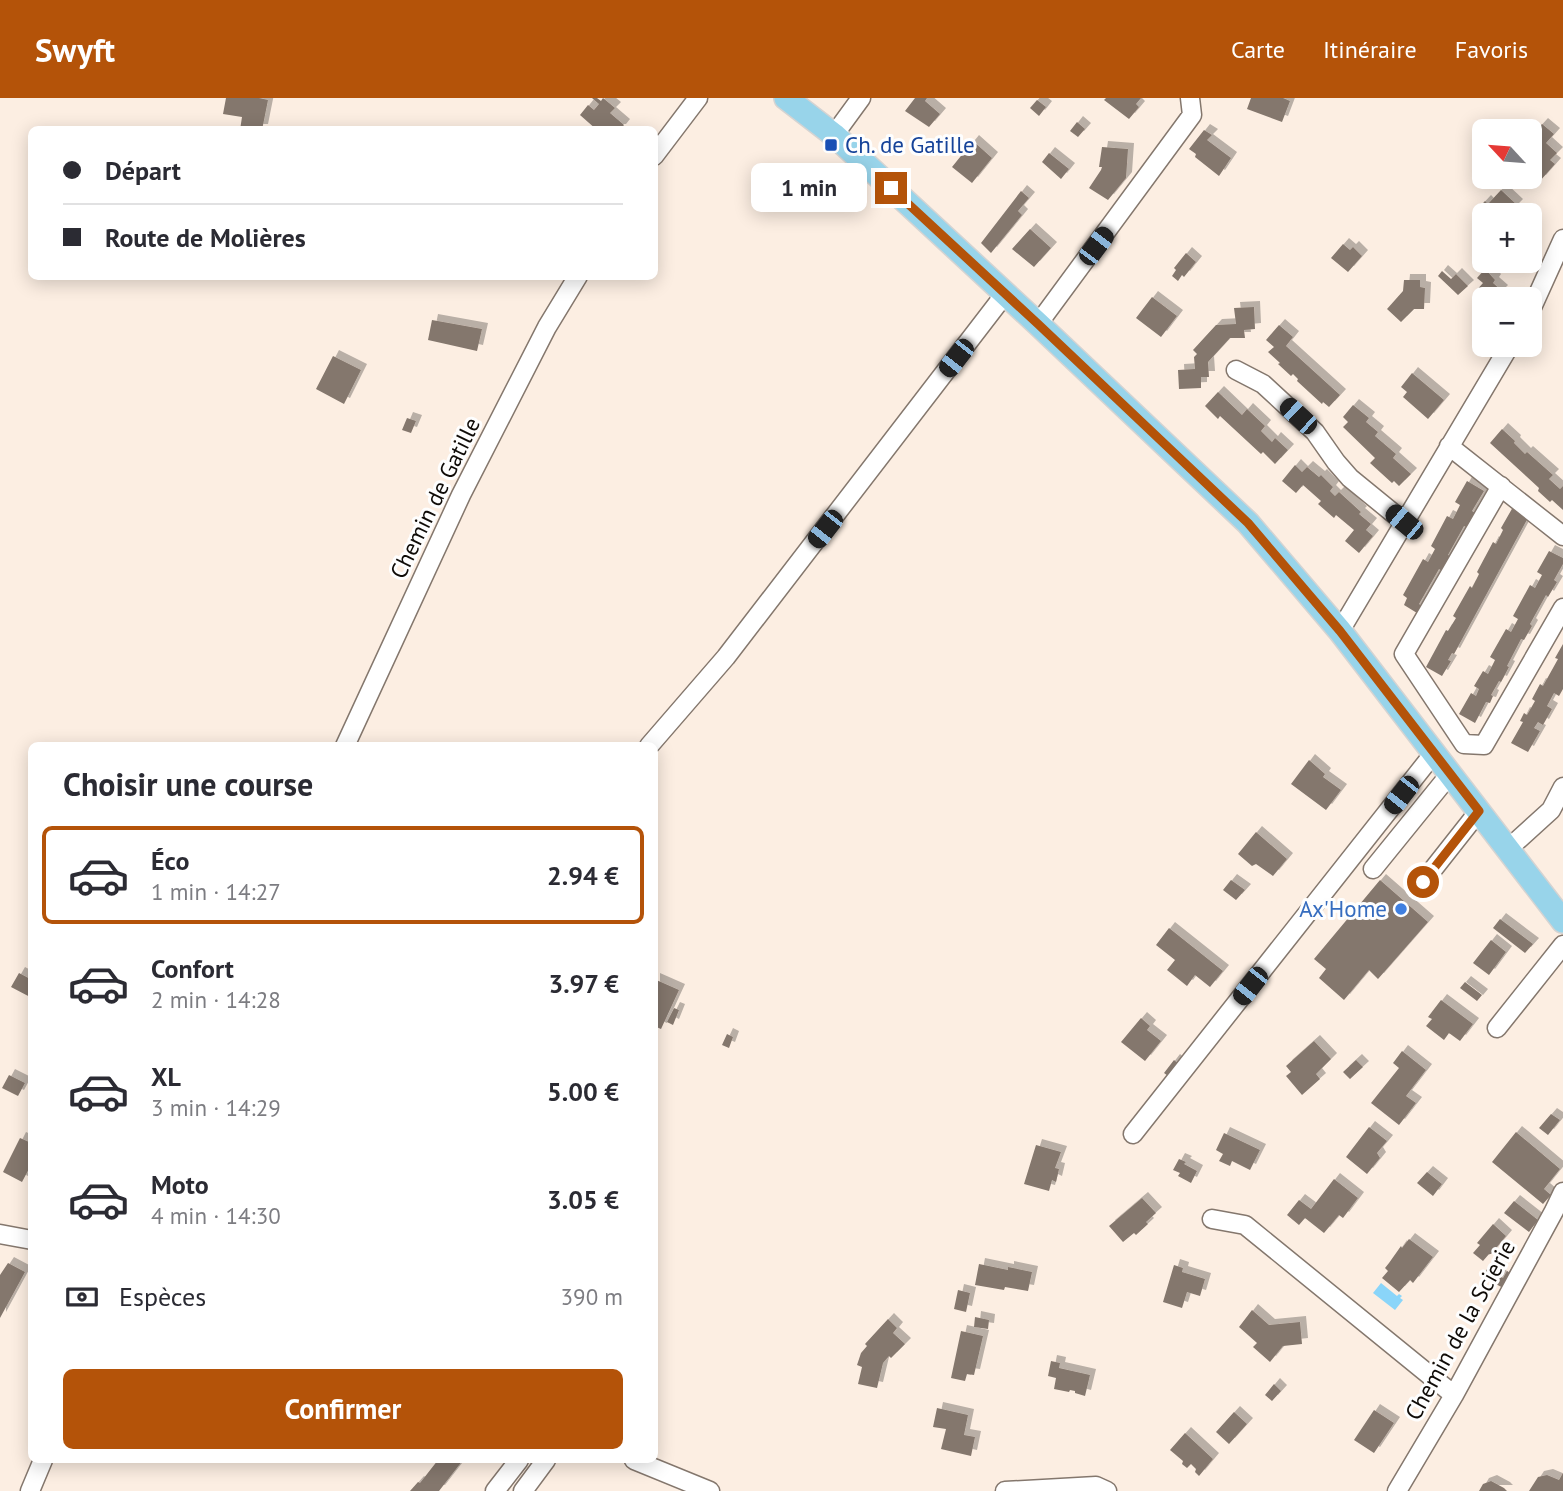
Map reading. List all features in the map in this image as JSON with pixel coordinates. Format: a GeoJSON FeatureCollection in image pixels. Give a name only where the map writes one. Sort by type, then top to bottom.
{"type":"FeatureCollection","features":[{"type":"Feature","properties":{"kind":"main road"},"geometry":{"type":"LineString","coordinates":[[786,98],[834,135],[1248,523],[1340,631],[1563,921]]}},
{"type":"Feature","properties":{"kind":"street"},"geometry":{"type":"LineString","coordinates":[[658,151],[698,98]]}},
{"type":"Feature","properties":{"kind":"street"},"geometry":{"type":"LineString","coordinates":[[834,135],[861,98]]}},
{"type":"Feature","properties":{"kind":"street"},"geometry":{"type":"LineString","coordinates":[[1038,324],[1192,115],[1190,98]]}},
{"type":"Feature","properties":{"kind":"street"},"geometry":{"type":"LineString","coordinates":[[1541,287],[1563,239]]}},
{"type":"Feature","properties":{"kind":"street","name":"Chemin de Gatille"},"geometry":{"type":"LineString","coordinates":[[347,742],[461,495],[547,327],[576,280]]}},
{"type":"Feature","properties":{"kind":"street"},"geometry":{"type":"LineString","coordinates":[[652,742],[726,657],[1005,294]]}},
{"type":"Feature","properties":{"kind":"street"},"geometry":{"type":"LineString","coordinates":[[1340,631],[1503,357]]}},
{"type":"Feature","properties":{"kind":"street"},"geometry":{"type":"LineString","coordinates":[[1236,370],[1263,384],[1315,432],[1350,478],[1404,522]]}},
{"type":"Feature","properties":{"kind":"street"},"geometry":{"type":"LineString","coordinates":[[1449,446],[1563,536]]}},
{"type":"Feature","properties":{"kind":"street"},"geometry":{"type":"LineString","coordinates":[[1501,486],[1404,654],[1464,744],[1484,745],[1563,608]]}},
{"type":"Feature","properties":{"kind":"street"},"geometry":{"type":"LineString","coordinates":[[1133,1134],[1434,753]]}},
{"type":"Feature","properties":{"kind":"street"},"geometry":{"type":"LineString","coordinates":[[1373,869],[1450,774]]}},
{"type":"Feature","properties":{"kind":"street"},"geometry":{"type":"LineString","coordinates":[[1508,849],[1551,810],[1563,788]]}},
{"type":"Feature","properties":{"kind":"street"},"geometry":{"type":"LineString","coordinates":[[1423,882],[1479,811]]}},
{"type":"Feature","properties":{"kind":"street"},"geometry":{"type":"LineString","coordinates":[[1497,1028],[1563,945]]}},
{"type":"Feature","properties":{"kind":"street","name":"Chemin de la Scierie"},"geometry":{"type":"LineString","coordinates":[[1397,1491],[1454,1395],[1563,1192]]}},
{"type":"Feature","properties":{"kind":"street"},"geometry":{"type":"LineString","coordinates":[[1212,1219],[1245,1225],[1454,1395]]}},
{"type":"Feature","properties":{"kind":"street"},"geometry":{"type":"LineString","coordinates":[[0,1234],[28,1239]]}},
{"type":"Feature","properties":{"kind":"street"},"geometry":{"type":"LineString","coordinates":[[30,1491],[42,1463]]}},
{"type":"Feature","properties":{"kind":"street"},"geometry":{"type":"LineString","coordinates":[[495,1491],[517,1463]]}},
{"type":"Feature","properties":{"kind":"street"},"geometry":{"type":"LineString","coordinates":[[523,1491],[544,1463]]}},
{"type":"Feature","properties":{"kind":"street"},"geometry":{"type":"LineString","coordinates":[[641,1463],[710,1491]]}},
{"type":"Feature","properties":{"kind":"street"},"geometry":{"type":"LineString","coordinates":[[1005,1491],[1096,1486],[1107,1491]]}},
{"type":"Feature","properties":{"kind":"water"},"geometry":{"type":"Polygon","coordinates":[[[1381,1283],[1397,1296],[1402,1296],[1400,1298],[1403,1300],[1395,1310],[1373,1293],[1381,1283]]]}},
{"type":"Feature","properties":{"kind":"building"},"geometry":{"type":"Polygon","coordinates":[[[226,98],[268,100],[263,126],[241,126],[242,117],[223,114],[226,98]]]}},
{"type":"Feature","properties":{"kind":"building"},"geometry":{"type":"Polygon","coordinates":[[[592,98],[601,101],[603,98],[615,108],[610,113],[623,126],[592,126],[580,115],[588,105],[594,110],[599,104],[592,98]]]}},
{"type":"Feature","properties":{"kind":"building"},"geometry":{"type":"Polygon","coordinates":[[[915,98],[927,98],[925,101],[940,114],[929,127],[905,111],[915,98]]]}},
{"type":"Feature","properties":{"kind":"building"},"geometry":{"type":"Polygon","coordinates":[[[1141,98],[1136,104],[1139,107],[1129,119],[1104,100],[1141,98]]]}},
{"type":"Feature","properties":{"kind":"building"},"geometry":{"type":"Polygon","coordinates":[[[1251,98],[1283,98],[1290,101],[1282,122],[1247,109],[1251,98]]]}},
{"type":"Feature","properties":{"kind":"building"},"geometry":{"type":"Polygon","coordinates":[[[1037,100],[1046,107],[1039,116],[1030,108],[1037,100]]]}},
{"type":"Feature","properties":{"kind":"building"},"geometry":{"type":"Polygon","coordinates":[[[1077,122],[1085,129],[1078,137],[1070,131],[1077,122]]]}},
{"type":"Feature","properties":{"kind":"building"},"geometry":{"type":"Polygon","coordinates":[[[1542,124],[1554,134],[1546,143],[1557,153],[1550,160],[1555,164],[1542,179],[1542,124]]]}},
{"type":"Feature","properties":{"kind":"building"},"geometry":{"type":"Polygon","coordinates":[[[1204,130],[1212,135],[1207,140],[1231,158],[1219,176],[1189,149],[1204,130]]]}},
{"type":"Feature","properties":{"kind":"building"},"geometry":{"type":"Polygon","coordinates":[[[973,141],[992,158],[972,183],[952,167],[973,141]]]}},
{"type":"Feature","properties":{"kind":"building"},"geometry":{"type":"Polygon","coordinates":[[[1102,147],[1128,149],[1126,178],[1108,200],[1089,188],[1102,167],[1099,167],[1102,147]]]}},
{"type":"Feature","properties":{"kind":"building"},"geometry":{"type":"Polygon","coordinates":[[[1049,153],[1069,169],[1061,179],[1042,162],[1049,153]]]}},
{"type":"Feature","properties":{"kind":"building"},"geometry":{"type":"Polygon","coordinates":[[[1501,190],[1515,203],[1489,203],[1501,190]]]}},
{"type":"Feature","properties":{"kind":"building"},"geometry":{"type":"Polygon","coordinates":[[[1021,191],[1029,198],[1018,211],[1022,215],[991,253],[981,243],[1021,191]]]}},
{"type":"Feature","properties":{"kind":"building"},"geometry":{"type":"Polygon","coordinates":[[[1030,229],[1051,248],[1034,267],[1012,249],[1030,229]]]}},
{"type":"Feature","properties":{"kind":"building"},"geometry":{"type":"Polygon","coordinates":[[[1343,244],[1350,250],[1353,247],[1362,256],[1348,272],[1331,258],[1343,244]]]}},
{"type":"Feature","properties":{"kind":"building"},"geometry":{"type":"Polygon","coordinates":[[[1186,253],[1196,262],[1178,281],[1172,276],[1176,270],[1174,268],[1186,253]]]}},
{"type":"Feature","properties":{"kind":"building"},"geometry":{"type":"Polygon","coordinates":[[[1442,271],[1451,279],[1456,274],[1468,286],[1458,295],[1438,276],[1442,271]]]}},
{"type":"Feature","properties":{"kind":"building"},"geometry":{"type":"Polygon","coordinates":[[[1481,273],[1489,273],[1498,287],[1479,287],[1483,283],[1477,278],[1481,273]]]}},
{"type":"Feature","properties":{"kind":"building"},"geometry":{"type":"Polygon","coordinates":[[[1404,280],[1420,280],[1420,287],[1425,288],[1424,309],[1414,309],[1401,322],[1387,309],[1403,291],[1404,280]]]}},
{"type":"Feature","properties":{"kind":"building"},"geometry":{"type":"Polygon","coordinates":[[[1152,297],[1177,316],[1161,337],[1136,318],[1152,297]]]}},
{"type":"Feature","properties":{"kind":"building"},"geometry":{"type":"Polygon","coordinates":[[[1254,307],[1255,329],[1244,330],[1245,338],[1230,338],[1208,362],[1209,377],[1201,377],[1201,388],[1179,389],[1178,370],[1195,369],[1194,357],[1197,354],[1193,350],[1216,325],[1236,324],[1234,308],[1254,307]]]}},
{"type":"Feature","properties":{"kind":"building"},"geometry":{"type":"Polygon","coordinates":[[[432,320],[482,329],[477,351],[428,340],[432,320]]]}},
{"type":"Feature","properties":{"kind":"building"},"geometry":{"type":"Polygon","coordinates":[[[1279,325],[1293,337],[1286,346],[1340,395],[1329,407],[1323,402],[1322,404],[1268,352],[1274,347],[1266,340],[1279,325]]]}},
{"type":"Feature","properties":{"kind":"building"},"geometry":{"type":"Polygon","coordinates":[[[333,356],[361,370],[344,404],[316,389],[333,356]]]}},
{"type":"Feature","properties":{"kind":"building"},"geometry":{"type":"Polygon","coordinates":[[[1412,373],[1444,400],[1428,419],[1403,397],[1407,392],[1401,387],[1412,373]]]}},
{"type":"Feature","properties":{"kind":"building"},"geometry":{"type":"Polygon","coordinates":[[[1218,392],[1242,415],[1247,409],[1265,426],[1261,431],[1272,442],[1275,438],[1288,450],[1275,464],[1205,406],[1218,392]]]}},
{"type":"Feature","properties":{"kind":"building"},"geometry":{"type":"Polygon","coordinates":[[[1353,405],[1369,418],[1366,422],[1378,432],[1375,436],[1396,454],[1393,458],[1411,474],[1399,486],[1370,463],[1375,458],[1343,427],[1348,422],[1343,417],[1353,405]]]}},
{"type":"Feature","properties":{"kind":"building"},"geometry":{"type":"Polygon","coordinates":[[[407,418],[416,421],[411,433],[402,430],[407,418]]]}},
{"type":"Feature","properties":{"kind":"building"},"geometry":{"type":"Polygon","coordinates":[[[1502,429],[1525,454],[1527,452],[1553,475],[1549,479],[1560,489],[1563,486],[1563,510],[1538,491],[1539,488],[1490,443],[1502,429]]]}},
{"type":"Feature","properties":{"kind":"building"},"geometry":{"type":"Polygon","coordinates":[[[1295,465],[1302,472],[1307,467],[1319,477],[1321,475],[1333,487],[1330,491],[1335,496],[1339,492],[1371,524],[1366,530],[1373,536],[1359,553],[1345,541],[1354,530],[1318,504],[1321,501],[1303,485],[1296,493],[1282,481],[1295,465]]]}},
{"type":"Feature","properties":{"kind":"building"},"geometry":{"type":"Polygon","coordinates":[[[1467,481],[1484,491],[1472,511],[1475,513],[1466,527],[1464,526],[1442,571],[1439,569],[1419,604],[1422,606],[1417,613],[1404,605],[1407,598],[1403,595],[1423,559],[1428,562],[1435,549],[1431,546],[1447,516],[1453,519],[1460,505],[1455,502],[1467,481]]]}},
{"type":"Feature","properties":{"kind":"building"},"geometry":{"type":"Polygon","coordinates":[[[1513,507],[1529,516],[1454,654],[1452,653],[1448,660],[1451,661],[1442,676],[1426,667],[1446,630],[1448,631],[1456,618],[1453,616],[1470,586],[1472,588],[1479,574],[1477,572],[1493,542],[1496,544],[1503,530],[1501,528],[1513,507]]]}},
{"type":"Feature","properties":{"kind":"building"},"geometry":{"type":"Polygon","coordinates":[[[1549,551],[1563,558],[1563,564],[1554,580],[1557,582],[1548,597],[1546,595],[1530,624],[1532,626],[1524,640],[1521,639],[1501,682],[1499,681],[1491,695],[1493,696],[1490,703],[1486,702],[1475,723],[1459,714],[1471,693],[1476,696],[1479,689],[1474,686],[1483,671],[1488,674],[1495,660],[1490,657],[1506,629],[1511,632],[1518,619],[1513,616],[1530,585],[1535,588],[1542,575],[1537,572],[1549,551]]]}},
{"type":"Feature","properties":{"kind":"building"},"geometry":{"type":"Polygon","coordinates":[[[1563,644],[1563,689],[1559,696],[1554,693],[1547,706],[1552,709],[1543,725],[1538,722],[1534,728],[1540,731],[1528,752],[1511,743],[1523,722],[1520,721],[1524,713],[1527,715],[1535,701],[1532,699],[1540,684],[1543,686],[1558,659],[1555,658],[1563,644]]]}},
{"type":"Feature","properties":{"kind":"building"},"geometry":{"type":"Polygon","coordinates":[[[1309,760],[1325,774],[1323,777],[1341,790],[1326,810],[1291,784],[1309,760]]]}},
{"type":"Feature","properties":{"kind":"building"},"geometry":{"type":"Polygon","coordinates":[[[1256,832],[1287,859],[1273,876],[1256,864],[1252,866],[1238,854],[1256,832]]]}},
{"type":"Feature","properties":{"kind":"building"},"geometry":{"type":"Polygon","coordinates":[[[1231,880],[1245,890],[1236,900],[1223,890],[1231,880]]]}},
{"type":"Feature","properties":{"kind":"building"},"geometry":{"type":"Polygon","coordinates":[[[1380,880],[1428,922],[1378,979],[1369,970],[1344,1000],[1319,978],[1326,969],[1314,959],[1380,880]]]}},
{"type":"Feature","properties":{"kind":"building"},"geometry":{"type":"Polygon","coordinates":[[[1500,919],[1533,944],[1525,953],[1493,928],[1500,919]]]}},
{"type":"Feature","properties":{"kind":"building"},"geometry":{"type":"Polygon","coordinates":[[[1169,928],[1223,971],[1210,987],[1195,975],[1187,986],[1167,970],[1175,960],[1156,945],[1169,928]]]}},
{"type":"Feature","properties":{"kind":"building"},"geometry":{"type":"Polygon","coordinates":[[[1491,940],[1506,952],[1489,975],[1473,963],[1491,940]]]}},
{"type":"Feature","properties":{"kind":"building"},"geometry":{"type":"Polygon","coordinates":[[[19,973],[28,978],[28,996],[11,987],[19,973]]]}},
{"type":"Feature","properties":{"kind":"building"},"geometry":{"type":"Polygon","coordinates":[[[658,981],[679,990],[661,1029],[658,1028],[658,981]]]}},
{"type":"Feature","properties":{"kind":"building"},"geometry":{"type":"Polygon","coordinates":[[[1465,982],[1482,995],[1477,1001],[1460,988],[1465,982]]]}},
{"type":"Feature","properties":{"kind":"building"},"geometry":{"type":"Polygon","coordinates":[[[1441,1000],[1473,1024],[1460,1041],[1449,1033],[1444,1040],[1426,1026],[1432,1019],[1428,1017],[1441,1000]]]}},
{"type":"Feature","properties":{"kind":"building"},"geometry":{"type":"Polygon","coordinates":[[[674,1008],[679,1010],[673,1025],[667,1022],[674,1008]]]}},
{"type":"Feature","properties":{"kind":"building"},"geometry":{"type":"Polygon","coordinates":[[[1141,1018],[1150,1026],[1147,1030],[1161,1041],[1145,1061],[1121,1042],[1141,1018]]]}},
{"type":"Feature","properties":{"kind":"building"},"geometry":{"type":"Polygon","coordinates":[[[727,1034],[733,1037],[729,1048],[722,1045],[727,1034]]]}},
{"type":"Feature","properties":{"kind":"building"},"geometry":{"type":"Polygon","coordinates":[[[1314,1041],[1331,1059],[1316,1074],[1320,1079],[1302,1095],[1286,1076],[1291,1072],[1286,1066],[1314,1041]]]}},
{"type":"Feature","properties":{"kind":"building"},"geometry":{"type":"Polygon","coordinates":[[[1402,1051],[1426,1070],[1406,1096],[1416,1103],[1399,1125],[1371,1103],[1399,1068],[1393,1063],[1402,1051]]]}},
{"type":"Feature","properties":{"kind":"building"},"geometry":{"type":"Polygon","coordinates":[[[1174,1060],[1181,1066],[1171,1078],[1164,1073],[1174,1060]]]}},
{"type":"Feature","properties":{"kind":"building"},"geometry":{"type":"Polygon","coordinates":[[[1356,1060],[1363,1067],[1350,1079],[1343,1072],[1356,1060]]]}},
{"type":"Feature","properties":{"kind":"building"},"geometry":{"type":"Polygon","coordinates":[[[9,1075],[25,1083],[18,1096],[2,1088],[9,1075]]]}},
{"type":"Feature","properties":{"kind":"building"},"geometry":{"type":"Polygon","coordinates":[[[1551,1114],[1560,1120],[1548,1135],[1539,1128],[1551,1114]]]}},
{"type":"Feature","properties":{"kind":"building"},"geometry":{"type":"Polygon","coordinates":[[[1369,1127],[1387,1141],[1377,1153],[1380,1158],[1367,1174],[1346,1157],[1369,1127]]]}},
{"type":"Feature","properties":{"kind":"building"},"geometry":{"type":"Polygon","coordinates":[[[1516,1132],[1560,1169],[1544,1189],[1551,1195],[1543,1204],[1492,1162],[1516,1132]]]}},
{"type":"Feature","properties":{"kind":"building"},"geometry":{"type":"Polygon","coordinates":[[[1224,1133],[1260,1150],[1250,1170],[1232,1161],[1230,1166],[1219,1161],[1223,1154],[1216,1150],[1224,1133]]]}},
{"type":"Feature","properties":{"kind":"building"},"geometry":{"type":"Polygon","coordinates":[[[20,1138],[28,1142],[28,1171],[22,1182],[3,1172],[20,1138]]]}},
{"type":"Feature","properties":{"kind":"building"},"geometry":{"type":"Polygon","coordinates":[[[1036,1145],[1061,1152],[1055,1168],[1059,1169],[1056,1182],[1052,1180],[1049,1191],[1024,1184],[1036,1145]]]}},
{"type":"Feature","properties":{"kind":"building"},"geometry":{"type":"Polygon","coordinates":[[[1179,1159],[1197,1171],[1191,1183],[1173,1170],[1179,1159]]]}},
{"type":"Feature","properties":{"kind":"building"},"geometry":{"type":"Polygon","coordinates":[[[1427,1172],[1442,1184],[1433,1196],[1417,1183],[1427,1172]]]}},
{"type":"Feature","properties":{"kind":"building"},"geometry":{"type":"Polygon","coordinates":[[[1334,1179],[1358,1198],[1343,1218],[1339,1215],[1324,1233],[1305,1218],[1299,1225],[1287,1215],[1299,1200],[1311,1209],[1334,1179]]]}},
{"type":"Feature","properties":{"kind":"building"},"geometry":{"type":"Polygon","coordinates":[[[1142,1198],[1156,1213],[1136,1235],[1134,1233],[1123,1242],[1109,1226],[1142,1198]]]}},
{"type":"Feature","properties":{"kind":"building"},"geometry":{"type":"Polygon","coordinates":[[[1514,1201],[1538,1220],[1529,1232],[1504,1213],[1514,1201]]]}},
{"type":"Feature","properties":{"kind":"building"},"geometry":{"type":"Polygon","coordinates":[[[1493,1224],[1506,1236],[1483,1261],[1473,1253],[1480,1245],[1477,1243],[1493,1224]]]}},
{"type":"Feature","properties":{"kind":"building"},"geometry":{"type":"Polygon","coordinates":[[[1409,1239],[1433,1257],[1413,1283],[1410,1280],[1399,1292],[1382,1278],[1388,1271],[1385,1268],[1409,1239]]]}},
{"type":"Feature","properties":{"kind":"building"},"geometry":{"type":"Polygon","coordinates":[[[8,1263],[25,1272],[0,1318],[0,1275],[8,1263]]]}},
{"type":"Feature","properties":{"kind":"building"},"geometry":{"type":"Polygon","coordinates":[[[979,1264],[1032,1272],[1028,1291],[975,1285],[979,1264]]]}},
{"type":"Feature","properties":{"kind":"building"},"geometry":{"type":"Polygon","coordinates":[[[1174,1265],[1183,1268],[1182,1272],[1205,1279],[1200,1296],[1187,1292],[1182,1308],[1163,1302],[1174,1265]]]}},
{"type":"Feature","properties":{"kind":"building"},"geometry":{"type":"Polygon","coordinates":[[[1487,1269],[1503,1278],[1507,1271],[1513,1275],[1505,1289],[1483,1277],[1487,1269]]]}},
{"type":"Feature","properties":{"kind":"building"},"geometry":{"type":"Polygon","coordinates":[[[958,1290],[970,1293],[966,1312],[954,1309],[958,1290]]]}},
{"type":"Feature","properties":{"kind":"building"},"geometry":{"type":"Polygon","coordinates":[[[1252,1310],[1269,1325],[1300,1322],[1302,1344],[1283,1346],[1270,1362],[1253,1347],[1257,1343],[1239,1327],[1252,1310]]]}},
{"type":"Feature","properties":{"kind":"building"},"geometry":{"type":"Polygon","coordinates":[[[975,1317],[989,1320],[988,1329],[974,1327],[975,1317]]]}},
{"type":"Feature","properties":{"kind":"building"},"geometry":{"type":"Polygon","coordinates":[[[888,1319],[897,1328],[893,1333],[905,1344],[883,1363],[877,1388],[858,1384],[862,1367],[857,1365],[867,1346],[865,1344],[888,1319]]]}},
{"type":"Feature","properties":{"kind":"building"},"geometry":{"type":"Polygon","coordinates":[[[961,1331],[983,1336],[974,1375],[967,1374],[965,1381],[951,1378],[961,1331]]]}},
{"type":"Feature","properties":{"kind":"building"},"geometry":{"type":"Polygon","coordinates":[[[1051,1361],[1060,1363],[1059,1368],[1090,1375],[1085,1396],[1075,1391],[1054,1389],[1056,1378],[1048,1376],[1051,1361]]]}},
{"type":"Feature","properties":{"kind":"building"},"geometry":{"type":"Polygon","coordinates":[[[1274,1384],[1281,1391],[1272,1401],[1265,1395],[1274,1384]]]}},
{"type":"Feature","properties":{"kind":"building"},"geometry":{"type":"Polygon","coordinates":[[[937,1408],[968,1415],[964,1435],[975,1437],[971,1456],[941,1449],[946,1429],[933,1427],[937,1408]]]}},
{"type":"Feature","properties":{"kind":"building"},"geometry":{"type":"Polygon","coordinates":[[[1374,1410],[1394,1423],[1374,1453],[1354,1440],[1374,1410]]]}},
{"type":"Feature","properties":{"kind":"building"},"geometry":{"type":"Polygon","coordinates":[[[1234,1412],[1247,1424],[1229,1444],[1216,1432],[1234,1412]]]}},
{"type":"Feature","properties":{"kind":"building"},"geometry":{"type":"Polygon","coordinates":[[[1185,1433],[1213,1459],[1199,1476],[1191,1464],[1187,1468],[1170,1450],[1185,1433]]]}},
{"type":"Feature","properties":{"kind":"building"},"geometry":{"type":"Polygon","coordinates":[[[436,1463],[461,1463],[439,1491],[410,1491],[436,1463]]]}},
{"type":"Feature","properties":{"kind":"building"},"geometry":{"type":"Polygon","coordinates":[[[1563,1473],[1563,1491],[1529,1491],[1538,1477],[1547,1475],[1559,1480],[1563,1473]]]}},
{"type":"Feature","properties":{"kind":"building"},"geometry":{"type":"Polygon","coordinates":[[[1491,1481],[1507,1491],[1479,1491],[1483,1484],[1491,1481]]]}},
{"type":"Feature","properties":{"kind":"place","name":"Ch. de Gatille"},"geometry":{"type":"Point","coordinates":[831,145]}},
{"type":"Feature","properties":{"kind":"place","name":"Ax'Home"},"geometry":{"type":"Point","coordinates":[1401,909]}},
{"type":"Feature","properties":{"kind":"route"},"geometry":{"type":"LineString","coordinates":[[891,188],[1248,523],[1340,631],[1479,811],[1423,882]]}}]}
